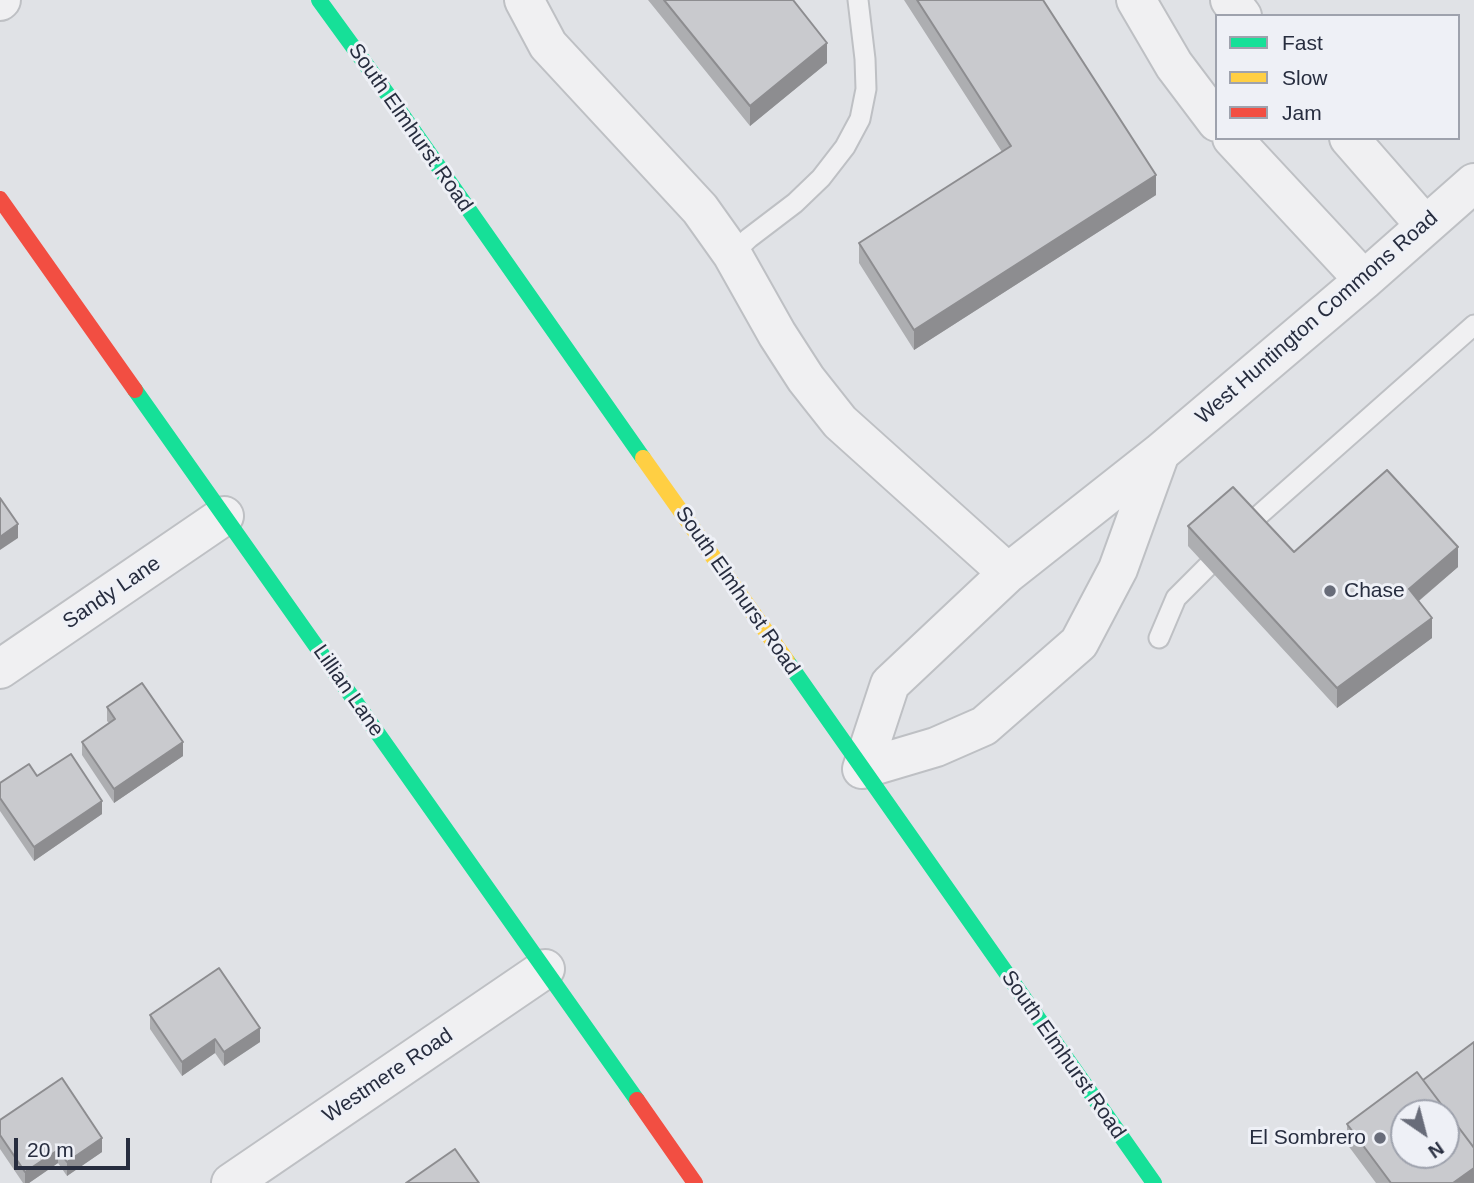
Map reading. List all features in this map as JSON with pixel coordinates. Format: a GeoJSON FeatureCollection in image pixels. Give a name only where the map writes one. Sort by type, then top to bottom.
{"type":"FeatureCollection","features":[{"type":"Feature","properties":{"kind":"main road","name":"South Elmhurst Road"},"geometry":{"type":"LineString","coordinates":[[319,0],[1154,1183]]}},
{"type":"Feature","properties":{"kind":"main road","name":"Lillian Lane"},"geometry":{"type":"LineString","coordinates":[[0,199],[695,1183]]}},
{"type":"Feature","properties":{"kind":"street"},"geometry":{"type":"LineString","coordinates":[[524,0],[548,45],[700,209],[732,254],[806,379],[840,422],[1008,573]]}},
{"type":"Feature","properties":{"kind":"street"},"geometry":{"type":"LineString","coordinates":[[1136,0],[1174,65],[1215,119]]}},
{"type":"Feature","properties":{"kind":"street"},"geometry":{"type":"LineString","coordinates":[[1234,140],[1364,280]]}},
{"type":"Feature","properties":{"kind":"street"},"geometry":{"type":"LineString","coordinates":[[1351,140],[1425,225]]}},
{"type":"Feature","properties":{"kind":"street","name":"West Huntington Commons Road"},"geometry":{"type":"LineString","coordinates":[[862,769],[890,684],[1008,573],[1160,453],[1474,183]]}},
{"type":"Feature","properties":{"kind":"street","name":"West Huntington Commons Road"},"geometry":{"type":"LineString","coordinates":[[862,769],[936,747],[984,726],[1079,643],[1118,569],[1160,453]]}},
{"type":"Feature","properties":{"kind":"street","name":"Sandy Lane"},"geometry":{"type":"LineString","coordinates":[[0,669],[224,516]]}},
{"type":"Feature","properties":{"kind":"street","name":"Westmere Road"},"geometry":{"type":"LineString","coordinates":[[231,1183],[545,969]]}},
{"type":"Feature","properties":{"kind":"lane"},"geometry":{"type":"LineString","coordinates":[[732,254],[749,238],[772,223],[821,178],[845,147],[860,119],[866,89],[858,0]]}},
{"type":"Feature","properties":{"kind":"lane"},"geometry":{"type":"LineString","coordinates":[[1249,524],[1474,325]]}},
{"type":"Feature","properties":{"kind":"lane"},"geometry":{"type":"LineString","coordinates":[[1159,638],[1176,598],[1207,567]]}},
{"type":"Feature","properties":{"kind":"building"},"geometry":{"type":"Polygon","coordinates":[[[664,0],[793,0],[827,43],[750,106],[664,0]]]}},
{"type":"Feature","properties":{"kind":"building"},"geometry":{"type":"Polygon","coordinates":[[[917,0],[1043,0],[1156,175],[914,330],[859,243],[1011,146],[917,0]]]}},
{"type":"Feature","properties":{"kind":"building","name":"Chase"},"geometry":{"type":"Polygon","coordinates":[[[1387,470],[1458,547],[1409,589],[1432,618],[1337,688],[1188,526],[1233,487],[1294,552],[1387,470]]]}},
{"type":"Feature","properties":{"kind":"building"},"geometry":{"type":"Polygon","coordinates":[[[0,498],[18,524],[0,537],[0,498]]]}},
{"type":"Feature","properties":{"kind":"building"},"geometry":{"type":"Polygon","coordinates":[[[142,683],[183,742],[114,789],[82,742],[115,719],[107,707],[142,683]]]}},
{"type":"Feature","properties":{"kind":"building"},"geometry":{"type":"Polygon","coordinates":[[[71,754],[102,801],[34,847],[0,798],[0,783],[29,764],[37,776],[71,754]]]}},
{"type":"Feature","properties":{"kind":"building"},"geometry":{"type":"Polygon","coordinates":[[[219,968],[260,1028],[224,1052],[215,1039],[182,1062],[150,1015],[219,968]]]}},
{"type":"Feature","properties":{"kind":"building"},"geometry":{"type":"Polygon","coordinates":[[[1474,1042],[1474,1148],[1460,1129],[1460,1099],[1437,1099],[1423,1080],[1474,1042]]]}},
{"type":"Feature","properties":{"kind":"building"},"geometry":{"type":"Polygon","coordinates":[[[1417,1072],[1437,1099],[1390,1099],[1390,1169],[1460,1169],[1460,1129],[1474,1148],[1474,1168],[1453,1183],[1391,1183],[1347,1124],[1417,1072]]]}},
{"type":"Feature","properties":{"kind":"building"},"geometry":{"type":"Polygon","coordinates":[[[62,1078],[102,1138],[67,1162],[58,1150],[25,1172],[0,1135],[0,1120],[62,1078]]]}},
{"type":"Feature","properties":{"kind":"building"},"geometry":{"type":"Polygon","coordinates":[[[455,1149],[479,1183],[406,1183],[455,1149]]]}},
{"type":"Feature","properties":{"kind":"traffic: fast"},"geometry":{"type":"LineString","coordinates":[[319,0],[643,458]]}},
{"type":"Feature","properties":{"kind":"traffic: fast"},"geometry":{"type":"LineString","coordinates":[[135,390],[637,1100]]}},
{"type":"Feature","properties":{"kind":"traffic: fast"},"geometry":{"type":"LineString","coordinates":[[787,661],[1154,1183]]}},
{"type":"Feature","properties":{"kind":"traffic: slow"},"geometry":{"type":"LineString","coordinates":[[643,458],[787,661]]}},
{"type":"Feature","properties":{"kind":"traffic: jam"},"geometry":{"type":"LineString","coordinates":[[0,199],[135,390]]}},
{"type":"Feature","properties":{"kind":"traffic: jam"},"geometry":{"type":"LineString","coordinates":[[637,1100],[695,1183]]}},
{"type":"Feature","properties":{"kind":"place","name":"Chase"},"geometry":{"type":"Point","coordinates":[1330,591]}},
{"type":"Feature","properties":{"kind":"place","name":"El Sombrero"},"geometry":{"type":"Point","coordinates":[1380,1138]}}]}
